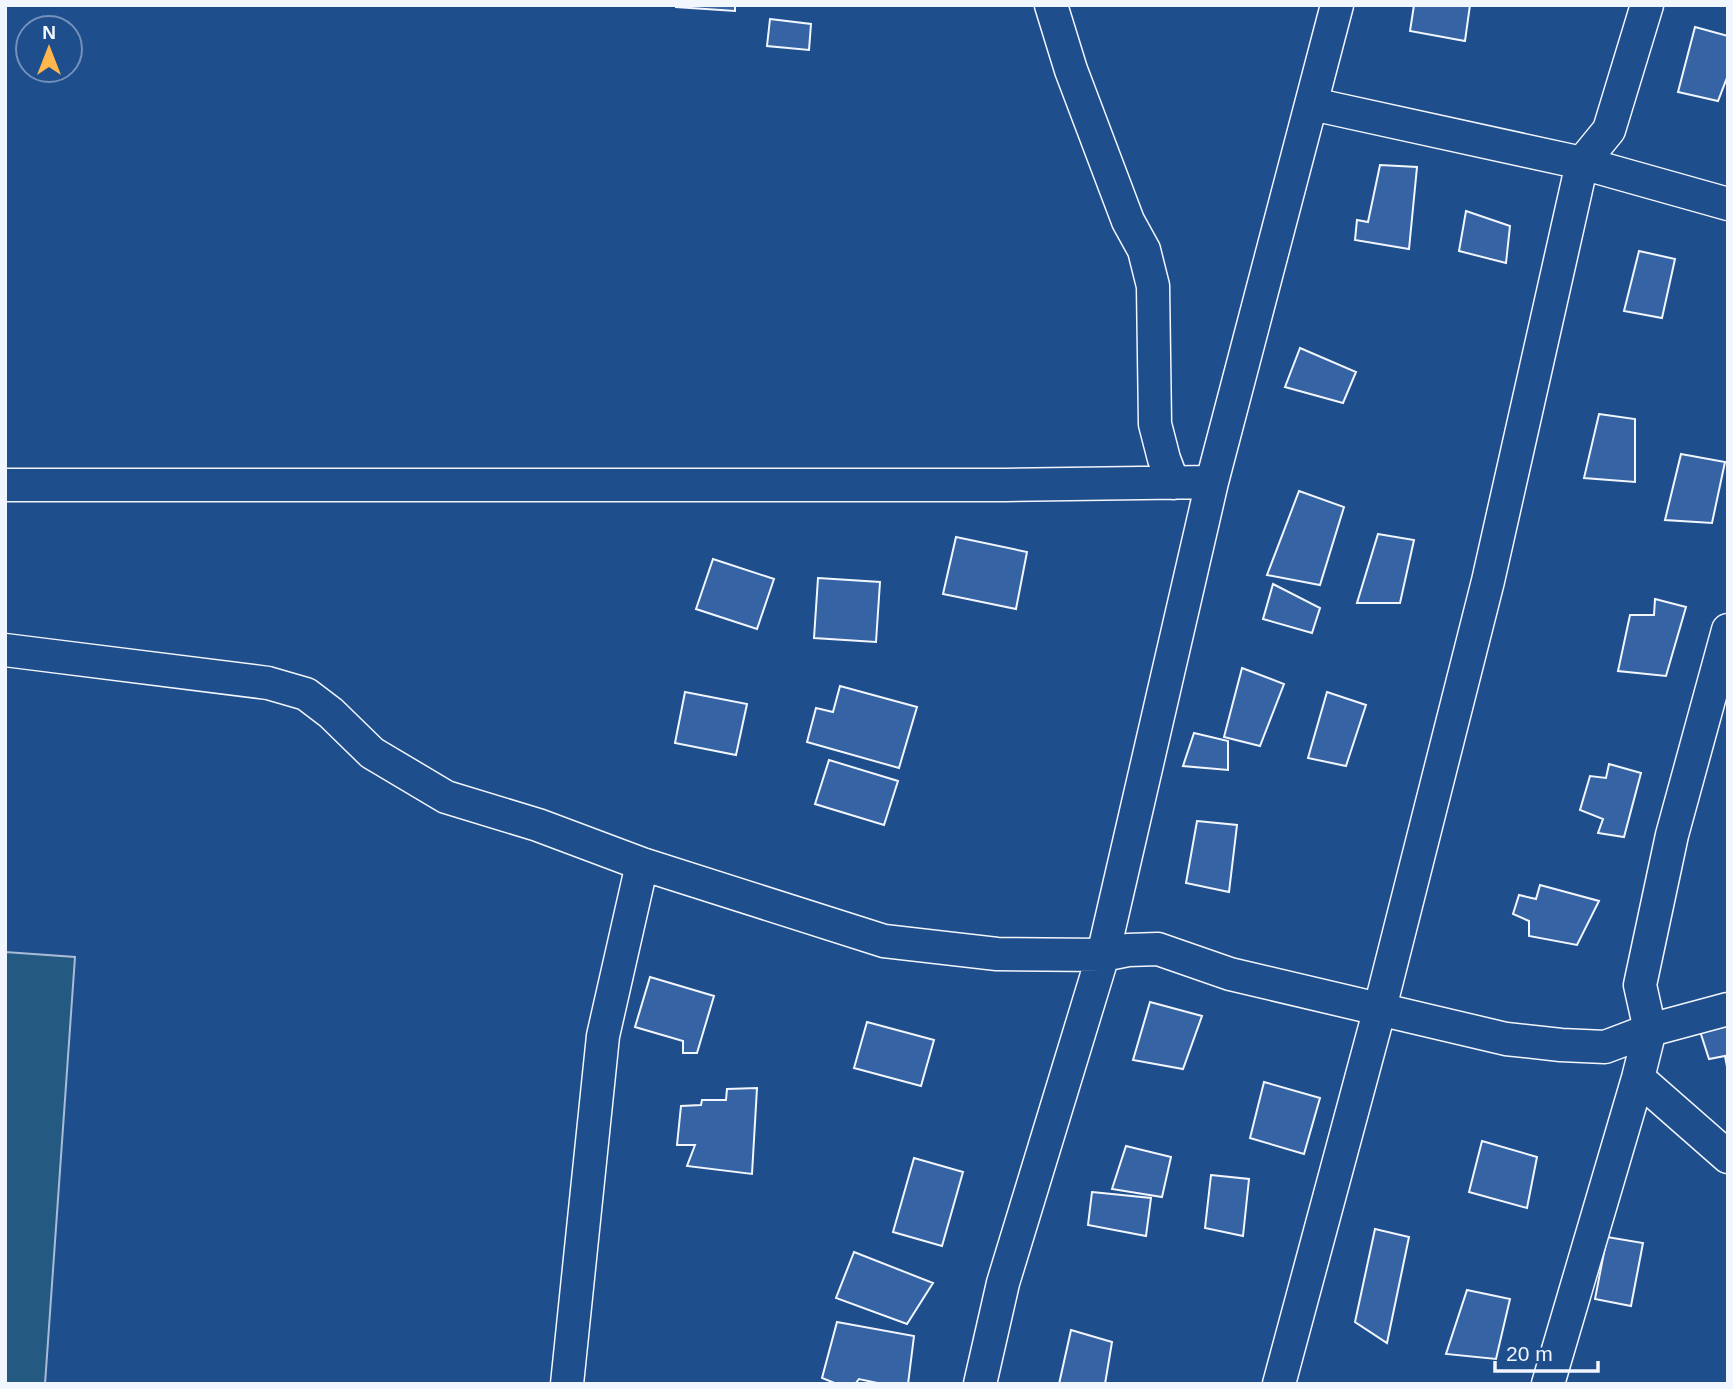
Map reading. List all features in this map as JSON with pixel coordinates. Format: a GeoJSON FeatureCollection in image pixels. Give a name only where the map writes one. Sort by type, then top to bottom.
{"type":"FeatureCollection","features":[{"type":"Feature","properties":{"kind":"street"},"geometry":{"type":"LineString","coordinates":[[1051,5],[1071,70],[1128,222],[1144,250],[1153,286],[1155,424],[1173,483]]}},
{"type":"Feature","properties":{"kind":"street"},"geometry":{"type":"LineString","coordinates":[[980,1384],[1003,1283],[1103,956],[1212,482],[1337,5]]}},
{"type":"Feature","properties":{"kind":"street"},"geometry":{"type":"LineString","coordinates":[[1279,1384],[1380,1008],[1488,581],[1582,163],[1609,130],[1647,5]]}},
{"type":"Feature","properties":{"kind":"street"},"geometry":{"type":"LineString","coordinates":[[1312,104],[1582,163],[1728,204]]}},
{"type":"Feature","properties":{"kind":"street"},"geometry":{"type":"LineString","coordinates":[[5,485],[949,485],[1212,482]]}},
{"type":"Feature","properties":{"kind":"street"},"geometry":{"type":"LineString","coordinates":[[1548,1384],[1650,1030],[1640,985],[1672,835],[1728,630]]}},
{"type":"Feature","properties":{"kind":"street"},"geometry":{"type":"LineString","coordinates":[[5,650],[268,683],[306,694],[331,713],[372,753],[446,797],[538,825],[642,864],[884,941],[997,954],[1103,956],[1128,950],[1158,949],[1230,974],[1506,1039],[1561,1045],[1605,1047],[1650,1030],[1728,1010]]}},
{"type":"Feature","properties":{"kind":"street"},"geometry":{"type":"LineString","coordinates":[[567,1384],[603,1036],[642,864]]}},
{"type":"Feature","properties":{"kind":"street"},"geometry":{"type":"LineString","coordinates":[[1638,1078],[1728,1157]]}},
{"type":"Feature","properties":{"kind":"shaded area"},"geometry":{"type":"Polygon","coordinates":[[[5,952],[75,957],[45,1384],[5,1384],[5,952]]]}},
{"type":"Feature","properties":{"kind":"building"},"geometry":{"type":"Polygon","coordinates":[[[735,5],[735,11],[676,7],[735,5]]]}},
{"type":"Feature","properties":{"kind":"building"},"geometry":{"type":"Polygon","coordinates":[[[1414,5],[1470,5],[1465,41],[1410,31],[1414,5]]]}},
{"type":"Feature","properties":{"kind":"building"},"geometry":{"type":"Polygon","coordinates":[[[770,19],[811,24],[809,50],[767,46],[770,19]]]}},
{"type":"Feature","properties":{"kind":"building"},"geometry":{"type":"Polygon","coordinates":[[[1695,27],[1728,36],[1728,75],[1718,101],[1678,92],[1695,27]]]}},
{"type":"Feature","properties":{"kind":"building"},"geometry":{"type":"Polygon","coordinates":[[[1380,165],[1417,167],[1409,249],[1355,240],[1357,220],[1368,222],[1380,165]]]}},
{"type":"Feature","properties":{"kind":"building"},"geometry":{"type":"Polygon","coordinates":[[[1466,211],[1510,226],[1506,263],[1459,251],[1466,211]]]}},
{"type":"Feature","properties":{"kind":"building"},"geometry":{"type":"Polygon","coordinates":[[[1639,251],[1675,259],[1662,318],[1624,311],[1639,251]]]}},
{"type":"Feature","properties":{"kind":"building"},"geometry":{"type":"Polygon","coordinates":[[[1300,348],[1356,372],[1343,403],[1285,387],[1300,348]]]}},
{"type":"Feature","properties":{"kind":"building"},"geometry":{"type":"Polygon","coordinates":[[[1599,414],[1635,419],[1635,482],[1584,478],[1599,414]]]}},
{"type":"Feature","properties":{"kind":"building"},"geometry":{"type":"Polygon","coordinates":[[[1681,454],[1725,462],[1712,523],[1665,520],[1681,454]]]}},
{"type":"Feature","properties":{"kind":"building"},"geometry":{"type":"Polygon","coordinates":[[[1299,491],[1344,507],[1320,585],[1267,575],[1299,491]]]}},
{"type":"Feature","properties":{"kind":"building"},"geometry":{"type":"Polygon","coordinates":[[[1378,534],[1414,540],[1400,603],[1357,603],[1378,534]]]}},
{"type":"Feature","properties":{"kind":"building"},"geometry":{"type":"Polygon","coordinates":[[[956,537],[1027,552],[1016,609],[943,594],[956,537]]]}},
{"type":"Feature","properties":{"kind":"building"},"geometry":{"type":"Polygon","coordinates":[[[713,559],[774,579],[757,629],[696,609],[713,559]]]}},
{"type":"Feature","properties":{"kind":"building"},"geometry":{"type":"Polygon","coordinates":[[[818,578],[880,582],[876,642],[814,638],[818,578]]]}},
{"type":"Feature","properties":{"kind":"building"},"geometry":{"type":"Polygon","coordinates":[[[1273,584],[1320,608],[1312,633],[1263,619],[1273,584]]]}},
{"type":"Feature","properties":{"kind":"building"},"geometry":{"type":"Polygon","coordinates":[[[1655,599],[1686,607],[1666,676],[1618,671],[1630,615],[1654,615],[1655,599]]]}},
{"type":"Feature","properties":{"kind":"building"},"geometry":{"type":"Polygon","coordinates":[[[1242,668],[1284,684],[1260,746],[1224,737],[1242,668]]]}},
{"type":"Feature","properties":{"kind":"building"},"geometry":{"type":"Polygon","coordinates":[[[840,686],[917,707],[899,768],[807,742],[816,708],[833,712],[840,686]]]}},
{"type":"Feature","properties":{"kind":"building"},"geometry":{"type":"Polygon","coordinates":[[[685,692],[747,704],[736,755],[675,743],[685,692]]]}},
{"type":"Feature","properties":{"kind":"building"},"geometry":{"type":"Polygon","coordinates":[[[1327,692],[1366,705],[1346,766],[1308,758],[1327,692]]]}},
{"type":"Feature","properties":{"kind":"building"},"geometry":{"type":"Polygon","coordinates":[[[1194,733],[1228,741],[1228,770],[1183,766],[1194,733]]]}},
{"type":"Feature","properties":{"kind":"building"},"geometry":{"type":"Polygon","coordinates":[[[829,760],[898,781],[884,825],[815,804],[829,760]]]}},
{"type":"Feature","properties":{"kind":"building"},"geometry":{"type":"Polygon","coordinates":[[[1609,764],[1641,773],[1624,837],[1598,833],[1603,819],[1580,810],[1590,776],[1606,778],[1609,764]]]}},
{"type":"Feature","properties":{"kind":"building"},"geometry":{"type":"Polygon","coordinates":[[[1197,821],[1237,825],[1229,892],[1186,883],[1197,821]]]}},
{"type":"Feature","properties":{"kind":"building"},"geometry":{"type":"Polygon","coordinates":[[[1540,885],[1599,901],[1577,945],[1529,936],[1529,921],[1513,914],[1519,895],[1536,899],[1540,885]]]}},
{"type":"Feature","properties":{"kind":"building"},"geometry":{"type":"Polygon","coordinates":[[[650,977],[714,996],[697,1053],[683,1053],[683,1041],[635,1027],[650,977]]]}},
{"type":"Feature","properties":{"kind":"building"},"geometry":{"type":"Polygon","coordinates":[[[1150,1002],[1202,1016],[1183,1069],[1133,1060],[1150,1002]]]}},
{"type":"Feature","properties":{"kind":"building"},"geometry":{"type":"Polygon","coordinates":[[[1728,1021],[1728,1072],[1725,1056],[1709,1059],[1699,1028],[1728,1021]]]}},
{"type":"Feature","properties":{"kind":"building"},"geometry":{"type":"Polygon","coordinates":[[[867,1022],[934,1040],[921,1086],[854,1068],[867,1022]]]}},
{"type":"Feature","properties":{"kind":"building"},"geometry":{"type":"Polygon","coordinates":[[[1264,1082],[1320,1098],[1304,1154],[1250,1138],[1264,1082]]]}},
{"type":"Feature","properties":{"kind":"building"},"geometry":{"type":"Polygon","coordinates":[[[757,1088],[752,1174],[687,1166],[695,1145],[677,1145],[681,1106],[701,1105],[702,1100],[726,1100],[727,1089],[757,1088]]]}},
{"type":"Feature","properties":{"kind":"building"},"geometry":{"type":"Polygon","coordinates":[[[1482,1141],[1537,1157],[1527,1208],[1469,1192],[1482,1141]]]}},
{"type":"Feature","properties":{"kind":"building"},"geometry":{"type":"Polygon","coordinates":[[[1126,1146],[1171,1157],[1162,1197],[1112,1189],[1126,1146]]]}},
{"type":"Feature","properties":{"kind":"building"},"geometry":{"type":"Polygon","coordinates":[[[914,1158],[963,1172],[942,1246],[893,1232],[914,1158]]]}},
{"type":"Feature","properties":{"kind":"building"},"geometry":{"type":"Polygon","coordinates":[[[1211,1175],[1249,1179],[1243,1236],[1205,1228],[1211,1175]]]}},
{"type":"Feature","properties":{"kind":"building"},"geometry":{"type":"Polygon","coordinates":[[[1092,1192],[1151,1198],[1146,1236],[1088,1225],[1092,1192]]]}},
{"type":"Feature","properties":{"kind":"building"},"geometry":{"type":"Polygon","coordinates":[[[1375,1229],[1409,1237],[1387,1343],[1355,1322],[1375,1229]]]}},
{"type":"Feature","properties":{"kind":"building"},"geometry":{"type":"Polygon","coordinates":[[[1607,1237],[1643,1243],[1631,1306],[1595,1299],[1607,1237]]]}},
{"type":"Feature","properties":{"kind":"building"},"geometry":{"type":"Polygon","coordinates":[[[854,1252],[933,1283],[907,1324],[836,1298],[854,1252]]]}},
{"type":"Feature","properties":{"kind":"building"},"geometry":{"type":"Polygon","coordinates":[[[1467,1290],[1510,1299],[1496,1359],[1446,1354],[1467,1290]]]}},
{"type":"Feature","properties":{"kind":"building"},"geometry":{"type":"Polygon","coordinates":[[[837,1322],[914,1336],[908,1384],[882,1384],[859,1379],[855,1384],[837,1384],[822,1378],[837,1322]]]}},
{"type":"Feature","properties":{"kind":"building"},"geometry":{"type":"Polygon","coordinates":[[[1071,1330],[1112,1342],[1105,1384],[1059,1384],[1071,1330]]]}}]}
